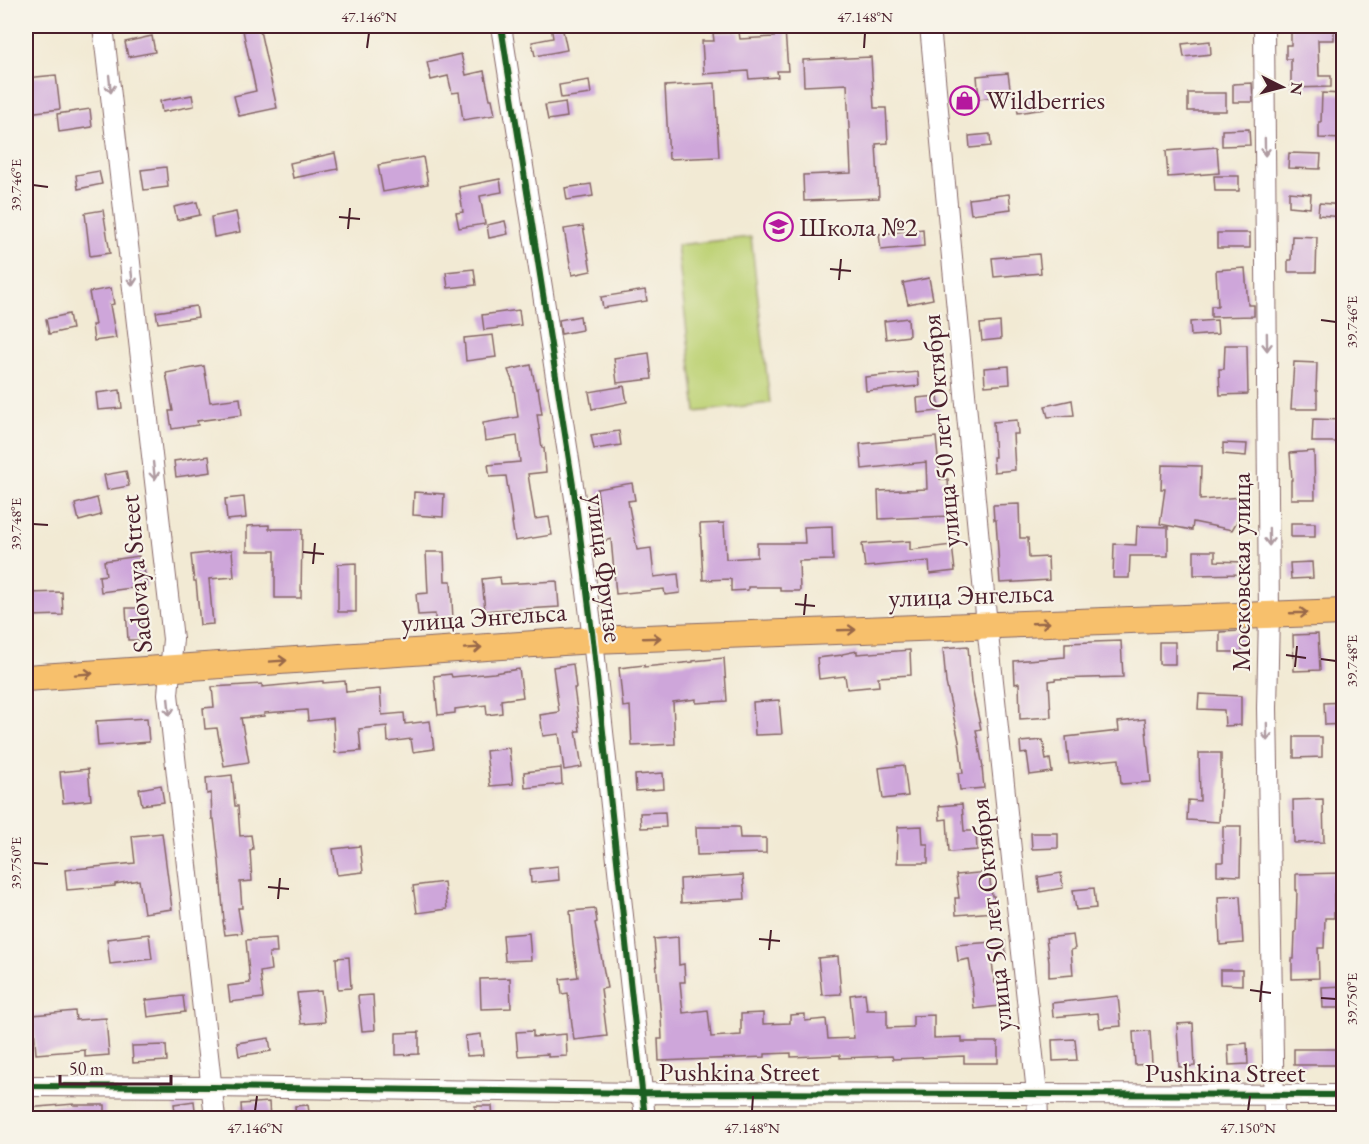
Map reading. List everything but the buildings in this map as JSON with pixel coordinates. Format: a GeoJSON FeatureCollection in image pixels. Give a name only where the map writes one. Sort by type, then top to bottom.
{"type":"FeatureCollection","features":[{"type":"Feature","properties":{"kind":"main road","name":"улица Энгельса"},"geometry":{"type":"LineString","coordinates":[[26,678],[593,640],[1344,612]]}},
{"type":"Feature","properties":{"kind":"street","name":"Sadovaya Street"},"geometry":{"type":"LineString","coordinates":[[103,26],[173,639],[168,694],[215,1119]]}},
{"type":"Feature","properties":{"kind":"street","name":"улица Фрунзе"},"geometry":{"type":"LineString","coordinates":[[501,26],[577,511],[645,1119]]}},
{"type":"Feature","properties":{"kind":"street","name":"улица 50 лет Октября"},"geometry":{"type":"LineString","coordinates":[[930,26],[987,625],[1038,1119]]}},
{"type":"Feature","properties":{"kind":"street","name":"Московская улица"},"geometry":{"type":"LineString","coordinates":[[1264,26],[1269,614],[1267,708],[1274,1119]]}},
{"type":"Feature","properties":{"kind":"street","name":"Pushkina Street"},"geometry":{"type":"LineString","coordinates":[[26,1086],[1344,1095]]}},
{"type":"Feature","properties":{"kind":"green space"},"geometry":{"type":"Polygon","coordinates":[[[751,237],[770,403],[696,412],[677,245],[751,237]]]}},
{"type":"Feature","properties":{"kind":"cycle path"},"geometry":{"type":"LineString","coordinates":[[501,26],[577,511],[645,1118]]}},
{"type":"Feature","properties":{"kind":"cycle path"},"geometry":{"type":"LineString","coordinates":[[26,1086],[642,1093],[1344,1095]]}},
{"type":"Feature","properties":{"kind":"place","name":"Wildberries"},"geometry":{"type":"Point","coordinates":[965,100]}},
{"type":"Feature","properties":{"kind":"place","name":"Школа №2"},"geometry":{"type":"Point","coordinates":[778,227]}}]}
